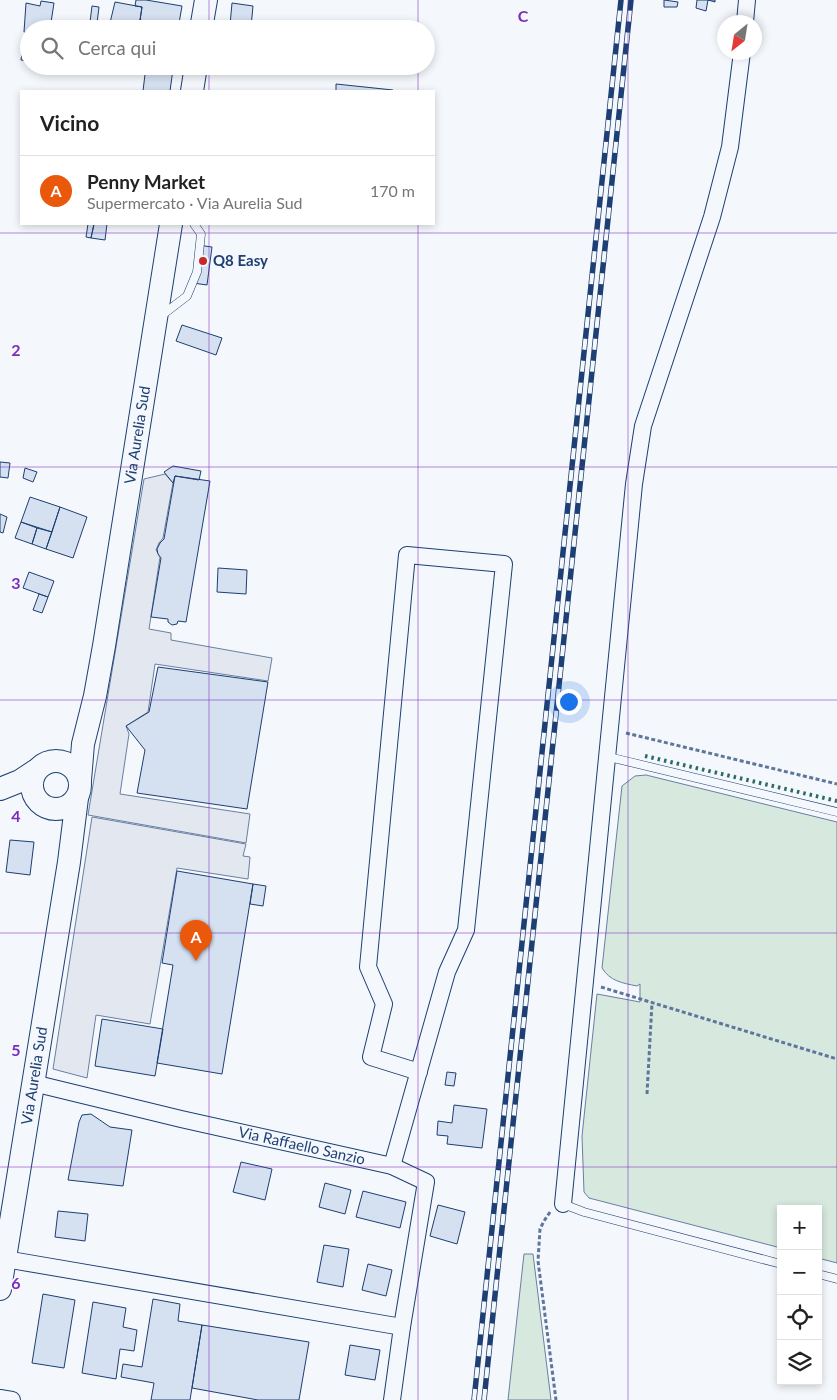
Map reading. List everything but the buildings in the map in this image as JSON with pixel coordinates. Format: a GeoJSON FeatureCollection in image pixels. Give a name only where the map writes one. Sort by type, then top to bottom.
{"type":"FeatureCollection","features":[{"type":"Feature","properties":{"kind":"main road"},"geometry":{"type":"LineString","coordinates":[[203,20],[206,0]]}},
{"type":"Feature","properties":{"kind":"main road"},"geometry":{"type":"LineString","coordinates":[[192,90],[195,75]]}},
{"type":"Feature","properties":{"kind":"main road","name":"Via Aurelia Sud"},"geometry":{"type":"LineString","coordinates":[[0,1290],[69,862],[83,744],[95,696],[104,646],[171,225]]}},
{"type":"Feature","properties":{"kind":"main road","name":"Via Aurelia Sud"},"geometry":{"type":"LineString","coordinates":[[69,862],[66,841],[56,822],[33,795],[32,779],[68,740],[104,646]]}},
{"type":"Feature","properties":{"kind":"main road"},"geometry":{"type":"LineString","coordinates":[[0,789],[20,781],[44,766],[67,764],[77,774],[78,789],[72,804],[60,810],[22,798],[0,798]]}},
{"type":"Feature","properties":{"kind":"street"},"geometry":{"type":"LineString","coordinates":[[746,15],[747,0]]}},
{"type":"Feature","properties":{"kind":"street"},"geometry":{"type":"LineString","coordinates":[[563,1204],[634,484],[643,426],[712,217],[730,147],[741,60]]}},
{"type":"Feature","properties":{"kind":"street"},"geometry":{"type":"LineString","coordinates":[[392,1166],[419,1072],[447,972],[466,930],[504,564],[407,555],[368,967],[384,1004],[371,1057],[419,1072]]}},
{"type":"Feature","properties":{"kind":"street","name":"Via Raffaello Sanzio"},"geometry":{"type":"LineString","coordinates":[[33,1083],[181,1119],[392,1166],[426,1182],[392,1400]]}},
{"type":"Feature","properties":{"kind":"street"},"geometry":{"type":"LineString","coordinates":[[5,1259],[402,1327]]}},
{"type":"Feature","properties":{"kind":"street"},"geometry":{"type":"LineString","coordinates":[[0,1398],[12,1400]]}},
{"type":"Feature","properties":{"kind":"lane"},"geometry":{"type":"LineString","coordinates":[[155,320],[187,296],[197,272],[201,234],[195,225]]}},
{"type":"Feature","properties":{"kind":"lane"},"geometry":{"type":"LineString","coordinates":[[608,757],[837,812]]}},
{"type":"Feature","properties":{"kind":"lane"},"geometry":{"type":"LineString","coordinates":[[563,1204],[584,1212],[777,1263]]}},
{"type":"Feature","properties":{"kind":"lane"},"geometry":{"type":"LineString","coordinates":[[822,1275],[837,1278]]}},
{"type":"Feature","properties":{"kind":"path"},"geometry":{"type":"LineString","coordinates":[[611,729],[837,784]]}},
{"type":"Feature","properties":{"kind":"path"},"geometry":{"type":"LineString","coordinates":[[586,983],[837,1059]]}},
{"type":"Feature","properties":{"kind":"path"},"geometry":{"type":"LineString","coordinates":[[647,1094],[652,1003]]}},
{"type":"Feature","properties":{"kind":"path"},"geometry":{"type":"LineString","coordinates":[[556,1400],[538,1260],[538,1245],[540,1229],[544,1221],[553,1208],[563,1204]]}},
{"type":"Feature","properties":{"kind":"shaded area"},"geometry":{"type":"Polygon","coordinates":[[[165,474],[173,483],[163,538],[156,550],[160,557],[149,629],[171,633],[171,640],[272,658],[268,681],[155,664],[148,712],[126,726],[129,734],[120,794],[250,814],[246,843],[88,815],[144,479],[165,474]]]}},
{"type":"Feature","properties":{"kind":"shaded area"},"geometry":{"type":"Polygon","coordinates":[[[646,775],[837,822],[837,1263],[822,1259],[822,1205],[777,1205],[777,1247],[589,1198],[584,1192],[582,1136],[597,994],[640,1002],[640,984],[637,986],[617,981],[602,968],[622,786],[635,776],[646,775]]]}},
{"type":"Feature","properties":{"kind":"shaded area"},"geometry":{"type":"Polygon","coordinates":[[[92,817],[246,844],[243,856],[250,857],[248,879],[177,868],[150,1024],[96,1015],[87,1078],[53,1069],[92,817]]]}},
{"type":"Feature","properties":{"kind":"shaded area"},"geometry":{"type":"Polygon","coordinates":[[[524,1254],[533,1254],[551,1400],[508,1400],[524,1254]]]}},
{"type":"Feature","properties":{"kind":"railway"},"geometry":{"type":"LineString","coordinates":[[474,1400],[621,0]]}},
{"type":"Feature","properties":{"kind":"railway"},"geometry":{"type":"LineString","coordinates":[[484,1400],[631,0]]}},
{"type":"Feature","properties":{"kind":"hedge"},"geometry":{"type":"LineString","coordinates":[[645,756],[837,801]]}},
{"type":"Feature","properties":{"kind":"place","name":"Q8 Easy"},"geometry":{"type":"Point","coordinates":[203,261]}},
{"type":"Feature","properties":{"kind":"place","name":"Penny Market"},"geometry":{"type":"Point","coordinates":[196,961]}}]}
